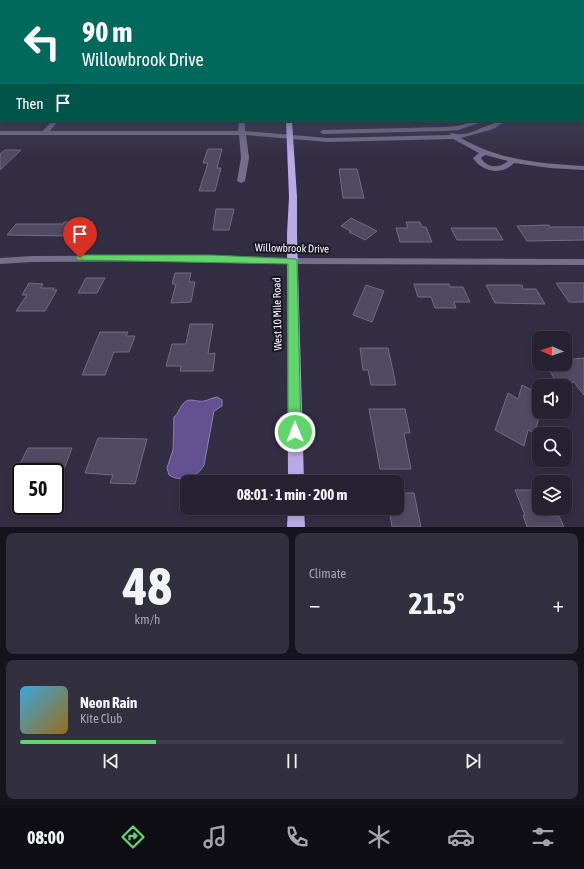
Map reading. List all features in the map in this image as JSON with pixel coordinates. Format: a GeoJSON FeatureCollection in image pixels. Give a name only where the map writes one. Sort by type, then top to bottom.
{"type":"FeatureCollection","features":[{"type":"Feature","properties":{"kind":"main road","name":"West 10 Mile Road"},"geometry":{"type":"LineString","coordinates":[[288,122],[293,197],[292,261],[296,475]]}},
{"type":"Feature","properties":{"kind":"main road"},"geometry":{"type":"LineString","coordinates":[[296,515],[296,527]]}},
{"type":"Feature","properties":{"kind":"street"},"geometry":{"type":"LineString","coordinates":[[44,133],[54,122]]}},
{"type":"Feature","properties":{"kind":"street"},"geometry":{"type":"LineString","coordinates":[[241,181],[245,158],[242,122]]}},
{"type":"Feature","properties":{"kind":"street"},"geometry":{"type":"LineString","coordinates":[[289,135],[318,132],[444,130],[478,122]]}},
{"type":"Feature","properties":{"kind":"street"},"geometry":{"type":"LineString","coordinates":[[0,133],[242,133],[289,135],[319,139],[454,137],[484,130],[501,122]]}},
{"type":"Feature","properties":{"kind":"street"},"geometry":{"type":"LineString","coordinates":[[444,130],[454,137],[484,152],[512,161],[560,168],[584,168]]}},
{"type":"Feature","properties":{"kind":"street"},"geometry":{"type":"LineString","coordinates":[[484,152],[477,158],[482,165],[489,168],[505,168],[512,161]]}},
{"type":"Feature","properties":{"kind":"street","name":"Willowbrook Drive"},"geometry":{"type":"LineString","coordinates":[[0,261],[80,258],[212,258],[292,261],[584,262]]}},
{"type":"Feature","properties":{"kind":"shaded area"},"geometry":{"type":"Polygon","coordinates":[[[217,397],[222,400],[222,406],[214,411],[204,465],[195,475],[180,475],[180,478],[169,475],[167,468],[173,450],[174,417],[188,400],[206,401],[217,397]]]}},
{"type":"Feature","properties":{"kind":"building"},"geometry":{"type":"Polygon","coordinates":[[[208,149],[222,149],[217,168],[221,168],[215,191],[199,191],[208,163],[203,163],[208,149]]]}},
{"type":"Feature","properties":{"kind":"building"},"geometry":{"type":"Polygon","coordinates":[[[5,150],[21,150],[0,170],[0,154],[5,150]]]}},
{"type":"Feature","properties":{"kind":"building"},"geometry":{"type":"Polygon","coordinates":[[[339,169],[357,169],[364,198],[343,198],[339,169]]]}},
{"type":"Feature","properties":{"kind":"building"},"geometry":{"type":"Polygon","coordinates":[[[216,209],[234,209],[229,230],[213,230],[216,209]]]}},
{"type":"Feature","properties":{"kind":"building"},"geometry":{"type":"Polygon","coordinates":[[[351,218],[377,231],[365,240],[349,232],[351,231],[341,226],[351,218]]]}},
{"type":"Feature","properties":{"kind":"building"},"geometry":{"type":"Polygon","coordinates":[[[64,222],[93,222],[87,233],[67,233],[66,236],[7,235],[16,224],[63,224],[64,222]]]}},
{"type":"Feature","properties":{"kind":"building"},"geometry":{"type":"Polygon","coordinates":[[[406,222],[420,222],[422,227],[426,227],[432,242],[400,242],[396,228],[408,228],[406,222]]]}},
{"type":"Feature","properties":{"kind":"building"},"geometry":{"type":"Polygon","coordinates":[[[549,225],[550,227],[584,227],[584,240],[527,241],[517,226],[549,225]]]}},
{"type":"Feature","properties":{"kind":"building"},"geometry":{"type":"Polygon","coordinates":[[[451,228],[496,228],[503,240],[457,240],[451,228]]]}},
{"type":"Feature","properties":{"kind":"building"},"geometry":{"type":"Polygon","coordinates":[[[175,273],[191,273],[189,282],[195,282],[191,302],[171,303],[176,284],[172,284],[175,273]]]}},
{"type":"Feature","properties":{"kind":"building"},"geometry":{"type":"Polygon","coordinates":[[[86,278],[105,278],[97,293],[78,293],[86,278]]]}},
{"type":"Feature","properties":{"kind":"building"},"geometry":{"type":"Polygon","coordinates":[[[29,283],[43,284],[41,288],[54,288],[53,290],[57,290],[45,311],[16,311],[27,295],[22,295],[29,283]]]}},
{"type":"Feature","properties":{"kind":"building"},"geometry":{"type":"Polygon","coordinates":[[[556,283],[584,283],[584,302],[569,302],[556,283]]]}},
{"type":"Feature","properties":{"kind":"building"},"geometry":{"type":"Polygon","coordinates":[[[414,284],[449,284],[450,287],[463,287],[470,302],[454,302],[456,308],[435,308],[431,297],[418,297],[414,284]]]}},
{"type":"Feature","properties":{"kind":"building"},"geometry":{"type":"Polygon","coordinates":[[[366,285],[384,291],[372,322],[353,315],[366,285]]]}},
{"type":"Feature","properties":{"kind":"building"},"geometry":{"type":"Polygon","coordinates":[[[486,285],[522,285],[523,289],[536,289],[545,304],[495,303],[486,285]]]}},
{"type":"Feature","properties":{"kind":"building"},"geometry":{"type":"Polygon","coordinates":[[[190,324],[213,324],[208,354],[215,353],[213,371],[180,371],[181,366],[166,366],[172,344],[186,344],[190,324]]]}},
{"type":"Feature","properties":{"kind":"building"},"geometry":{"type":"Polygon","coordinates":[[[100,332],[128,332],[126,336],[135,336],[129,352],[114,352],[105,375],[82,375],[100,332]]]}},
{"type":"Feature","properties":{"kind":"building"},"geometry":{"type":"Polygon","coordinates":[[[360,348],[388,348],[396,385],[371,385],[368,370],[363,370],[360,348]]]}},
{"type":"Feature","properties":{"kind":"building"},"geometry":{"type":"Polygon","coordinates":[[[572,358],[573,359],[584,358],[584,395],[574,382],[572,382],[572,379],[555,379],[550,371],[572,371],[572,358]]]}},
{"type":"Feature","properties":{"kind":"building"},"geometry":{"type":"Polygon","coordinates":[[[522,385],[532,390],[532,419],[538,419],[536,427],[532,427],[532,432],[528,430],[524,446],[495,430],[508,393],[518,399],[522,385]]]}},
{"type":"Feature","properties":{"kind":"building"},"geometry":{"type":"Polygon","coordinates":[[[369,409],[405,409],[410,433],[404,433],[411,469],[380,469],[369,409]]]}},
{"type":"Feature","properties":{"kind":"building"},"geometry":{"type":"Polygon","coordinates":[[[98,438],[147,439],[135,484],[110,483],[113,475],[85,473],[98,438]]]}},
{"type":"Feature","properties":{"kind":"building"},"geometry":{"type":"Polygon","coordinates":[[[28,448],[72,448],[64,469],[64,463],[20,463],[28,448]]]}},
{"type":"Feature","properties":{"kind":"building"},"geometry":{"type":"Polygon","coordinates":[[[515,490],[532,490],[532,515],[559,516],[564,527],[527,527],[523,515],[525,515],[515,490]]]}},
{"type":"Feature","properties":{"kind":"building"},"geometry":{"type":"Polygon","coordinates":[[[404,493],[414,493],[421,527],[392,527],[390,515],[404,515],[404,493]]]}},
{"type":"Feature","properties":{"kind":"route"},"geometry":{"type":"LineString","coordinates":[[80,258],[212,258],[292,261],[295,432]]}}]}
